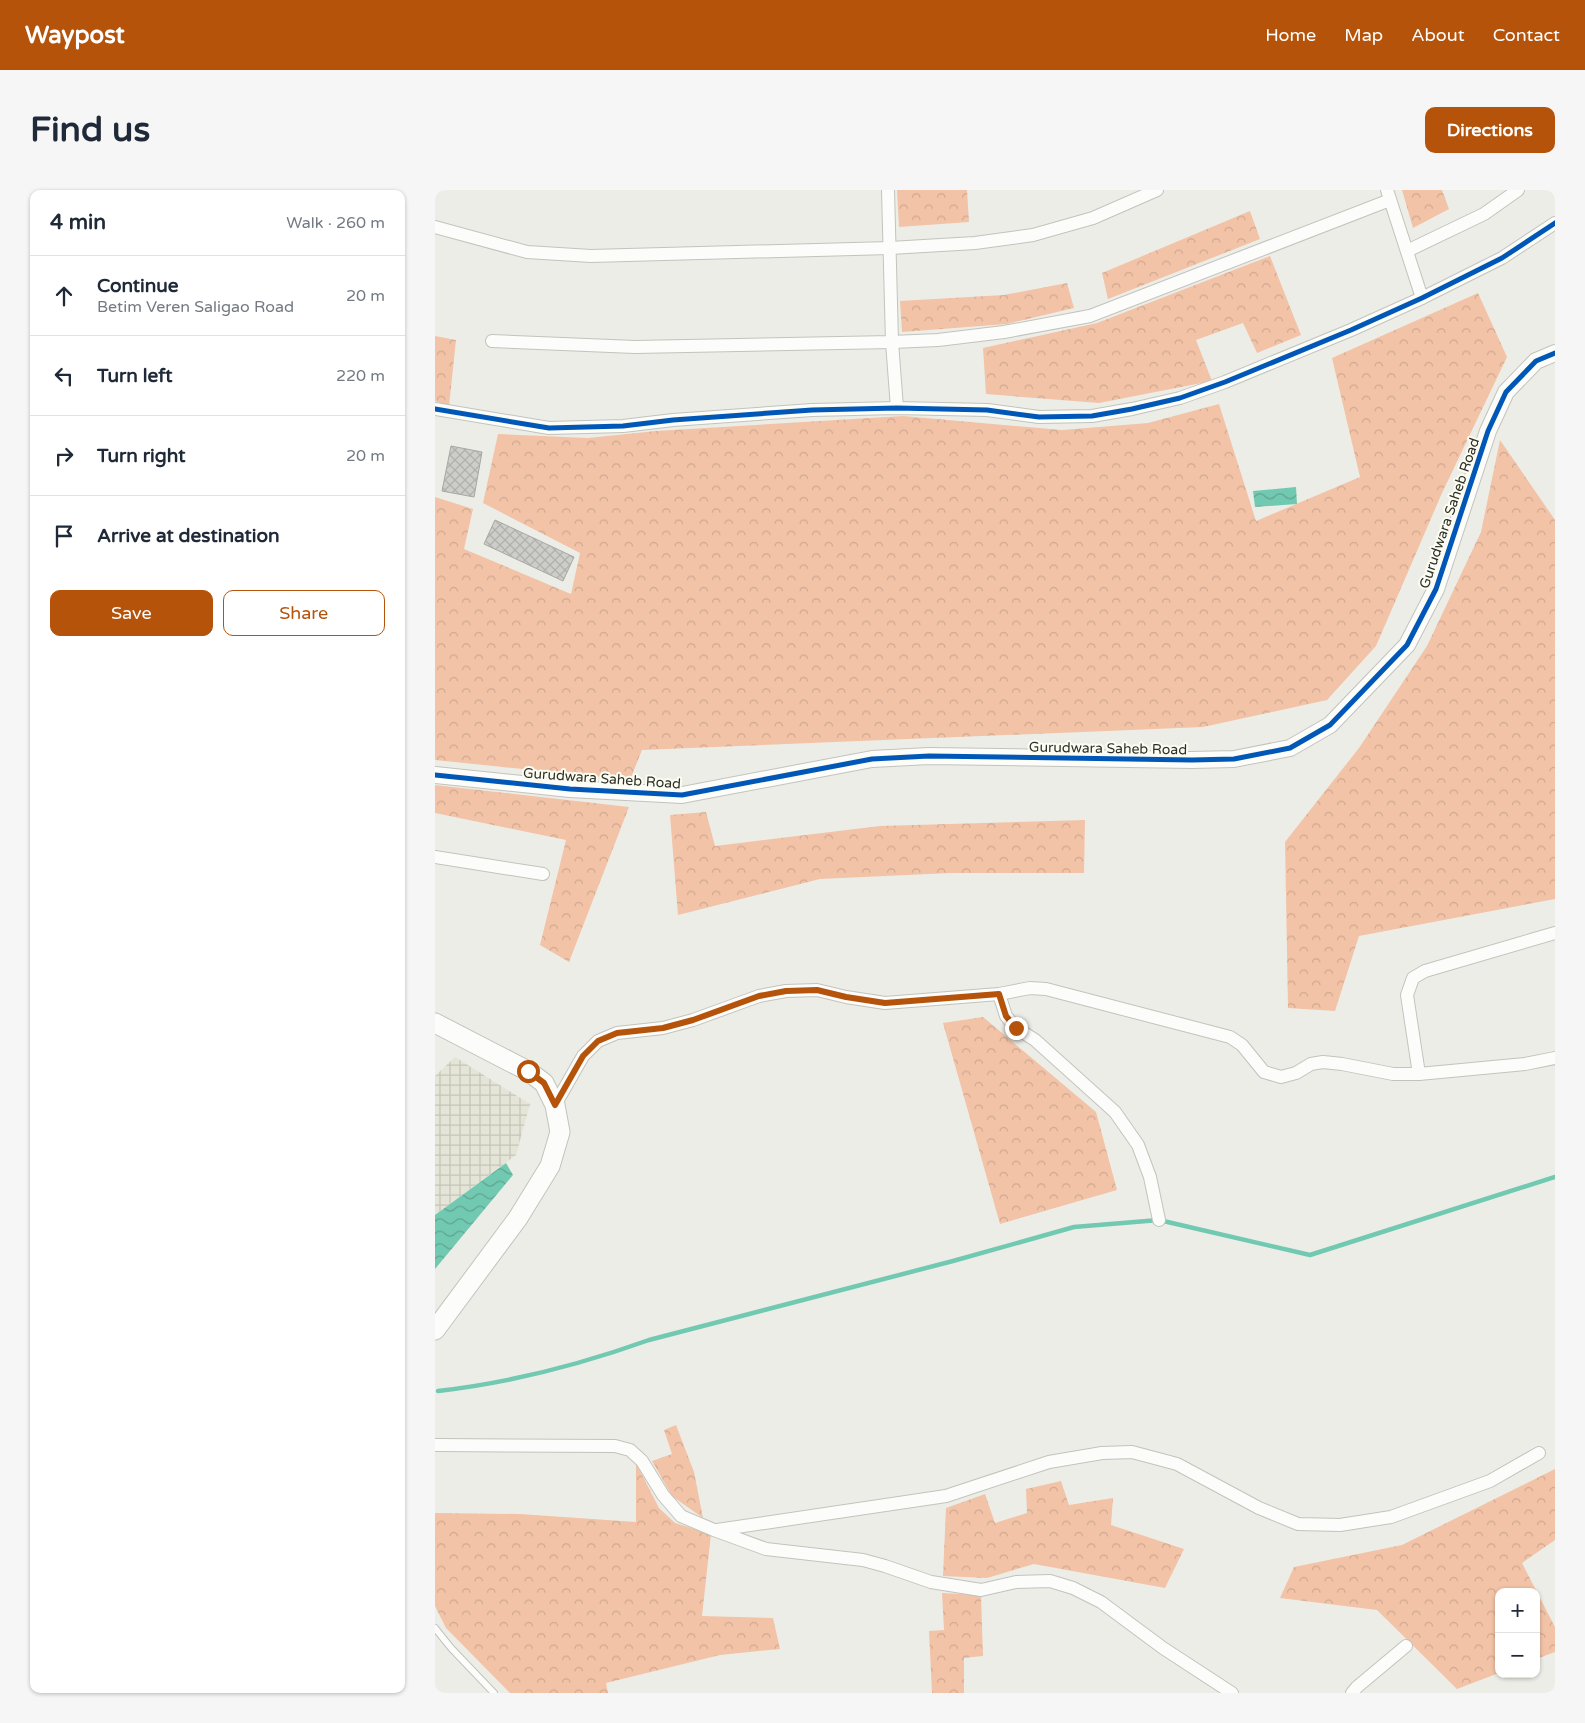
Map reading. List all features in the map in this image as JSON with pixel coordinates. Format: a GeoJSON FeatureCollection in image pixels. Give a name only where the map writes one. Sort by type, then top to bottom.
{"type":"FeatureCollection","features":[{"type":"Feature","properties":{"kind":"main road"},"geometry":{"type":"LineString","coordinates":[[435,1023],[528,1071],[544,1083],[555,1105],[560,1132],[549,1166],[519,1218],[435,1330]]}},
{"type":"Feature","properties":{"kind":"street"},"geometry":{"type":"LineString","coordinates":[[888,190],[892,342],[897,408]]}},
{"type":"Feature","properties":{"kind":"street"},"geometry":{"type":"LineString","coordinates":[[435,226],[527,252],[591,256],[890,248],[975,243],[1033,235],[1093,218],[1157,190]]}},
{"type":"Feature","properties":{"kind":"street"},"geometry":{"type":"LineString","coordinates":[[1407,252],[1484,214],[1518,190]]}},
{"type":"Feature","properties":{"kind":"street"},"geometry":{"type":"LineString","coordinates":[[492,341],[635,347],[892,342],[938,340],[1004,332],[1090,316],[1389,195],[1422,298]]}},
{"type":"Feature","properties":{"kind":"street"},"geometry":{"type":"LineString","coordinates":[[435,409],[549,428],[623,426],[673,420],[812,410],[897,408],[987,410],[1039,417],[1091,416],[1180,398],[1225,382],[1351,330],[1422,298],[1502,258],[1555,223]]}},
{"type":"Feature","properties":{"kind":"street","name":"Gurudwara Saheb Road"},"geometry":{"type":"LineString","coordinates":[[435,775],[570,789],[682,795],[872,759],[929,756],[1234,759],[1290,748],[1330,725],[1407,645],[1436,588],[1488,431],[1506,392],[1536,361],[1555,353]]}},
{"type":"Feature","properties":{"kind":"street"},"geometry":{"type":"LineString","coordinates":[[435,857],[543,874]]}},
{"type":"Feature","properties":{"kind":"street"},"geometry":{"type":"LineString","coordinates":[[1419,1074],[1407,995],[1413,978],[1425,971],[1555,933]]}},
{"type":"Feature","properties":{"kind":"street"},"geometry":{"type":"LineString","coordinates":[[555,1105],[583,1056],[598,1041],[617,1033],[663,1028],[693,1020],[759,996],[786,991],[817,990],[885,1003],[999,994],[1030,988],[1046,989],[1230,1037],[1243,1045],[1264,1072],[1281,1077],[1297,1073],[1311,1064],[1323,1062],[1393,1074],[1419,1074],[1525,1064],[1555,1058]]}},
{"type":"Feature","properties":{"kind":"street"},"geometry":{"type":"LineString","coordinates":[[999,994],[1006,1016],[1016,1028],[1035,1040],[1115,1112],[1138,1145],[1151,1177],[1159,1220]]}},
{"type":"Feature","properties":{"kind":"street"},"geometry":{"type":"LineString","coordinates":[[435,1445],[615,1446],[630,1450],[642,1461],[663,1495],[681,1516],[714,1530],[766,1549],[863,1560],[931,1582],[981,1590],[1016,1582],[1050,1581],[1073,1588],[1101,1602],[1163,1648],[1232,1693]]}},
{"type":"Feature","properties":{"kind":"street"},"geometry":{"type":"LineString","coordinates":[[714,1530],[946,1496],[1049,1462],[1109,1452],[1132,1452],[1177,1464],[1259,1508],[1298,1524],[1340,1525],[1391,1517],[1490,1481],[1539,1453]]}},
{"type":"Feature","properties":{"kind":"street"},"geometry":{"type":"LineString","coordinates":[[1353,1693],[1357,1687],[1406,1646]]}},
{"type":"Feature","properties":{"kind":"lane"},"geometry":{"type":"LineString","coordinates":[[435,1628],[451,1648],[494,1693]]}},
{"type":"Feature","properties":{"kind":"shaded area"},"geometry":{"type":"Polygon","coordinates":[[[455,1057],[530,1104],[516,1155],[435,1215],[435,1076],[455,1057]]]}},
{"type":"Feature","properties":{"kind":"green space"},"geometry":{"type":"Polygon","coordinates":[[[897,190],[967,190],[969,222],[899,227],[897,190]]]}},
{"type":"Feature","properties":{"kind":"green space"},"geometry":{"type":"Polygon","coordinates":[[[1402,190],[1442,190],[1449,209],[1413,228],[1402,190]]]}},
{"type":"Feature","properties":{"kind":"green space"},"geometry":{"type":"Polygon","coordinates":[[[1250,211],[1260,239],[1108,299],[1102,273],[1250,211]]]}},
{"type":"Feature","properties":{"kind":"green space"},"geometry":{"type":"Polygon","coordinates":[[[1270,256],[1301,335],[1257,353],[1243,323],[1196,340],[1212,381],[1099,403],[986,394],[983,348],[1097,323],[1270,256]]]}},
{"type":"Feature","properties":{"kind":"green space"},"geometry":{"type":"Polygon","coordinates":[[[1067,283],[1074,308],[1007,324],[902,332],[900,301],[1004,295],[1067,283]]]}},
{"type":"Feature","properties":{"kind":"green space"},"geometry":{"type":"Polygon","coordinates":[[[1478,293],[1507,357],[1442,493],[1376,646],[1327,700],[1203,727],[642,750],[630,780],[435,760],[435,497],[473,509],[464,549],[571,594],[580,553],[483,503],[498,434],[588,438],[656,431],[903,416],[1062,430],[1148,423],[1219,404],[1256,521],[1360,477],[1332,358],[1478,293]]]}},
{"type":"Feature","properties":{"kind":"green space"},"geometry":{"type":"Polygon","coordinates":[[[435,336],[456,340],[449,406],[435,401],[435,336]]]}},
{"type":"Feature","properties":{"kind":"green space"},"geometry":{"type":"Polygon","coordinates":[[[1500,440],[1555,520],[1555,899],[1359,936],[1335,1011],[1288,1008],[1285,842],[1359,748],[1427,646],[1481,532],[1500,440]]]}},
{"type":"Feature","properties":{"kind":"green space"},"geometry":{"type":"Polygon","coordinates":[[[435,785],[629,807],[569,962],[540,945],[566,840],[435,813],[435,785]]]}},
{"type":"Feature","properties":{"kind":"green space"},"geometry":{"type":"Polygon","coordinates":[[[706,812],[715,846],[880,826],[1085,820],[1084,873],[951,873],[820,879],[678,915],[670,815],[706,812]]]}},
{"type":"Feature","properties":{"kind":"green space"},"geometry":{"type":"Polygon","coordinates":[[[983,1017],[1096,1112],[1117,1190],[1000,1224],[943,1023],[983,1017]]]}},
{"type":"Feature","properties":{"kind":"green space"},"geometry":{"type":"Polygon","coordinates":[[[676,1425],[694,1472],[703,1518],[672,1496],[652,1461],[672,1454],[664,1430],[676,1425]]]}},
{"type":"Feature","properties":{"kind":"green space"},"geometry":{"type":"Polygon","coordinates":[[[636,1463],[659,1508],[675,1523],[711,1534],[702,1616],[773,1618],[780,1649],[720,1655],[606,1683],[608,1693],[510,1693],[446,1628],[435,1606],[435,1513],[520,1514],[636,1522],[636,1463]]]}},
{"type":"Feature","properties":{"kind":"green space"},"geometry":{"type":"Polygon","coordinates":[[[1555,1469],[1555,1540],[1522,1563],[1535,1588],[1495,1588],[1495,1675],[1457,1689],[1377,1610],[1280,1598],[1294,1567],[1402,1545],[1555,1469]]]}},
{"type":"Feature","properties":{"kind":"green space"},"geometry":{"type":"Polygon","coordinates":[[[1061,1481],[1069,1505],[1113,1498],[1111,1525],[1184,1549],[1165,1588],[1034,1564],[987,1578],[943,1576],[946,1508],[985,1494],[995,1523],[1027,1513],[1026,1489],[1061,1481]]]}},
{"type":"Feature","properties":{"kind":"green space"},"geometry":{"type":"Polygon","coordinates":[[[942,1593],[981,1595],[983,1656],[964,1658],[964,1693],[932,1693],[929,1631],[944,1630],[942,1593]]]}},
{"type":"Feature","properties":{"kind":"green space"},"geometry":{"type":"Polygon","coordinates":[[[1540,1598],[1555,1627],[1555,1652],[1540,1658],[1540,1598]]]}},
{"type":"Feature","properties":{"kind":"water"},"geometry":{"type":"Polygon","coordinates":[[[1296,487],[1297,504],[1255,507],[1253,491],[1296,487]]]}},
{"type":"Feature","properties":{"kind":"water"},"geometry":{"type":"Polygon","coordinates":[[[506,1163],[513,1175],[435,1269],[435,1215],[506,1163]]]}},
{"type":"Feature","properties":{"kind":"building"},"geometry":{"type":"Polygon","coordinates":[[[451,446],[482,452],[474,497],[442,491],[451,446]]]}},
{"type":"Feature","properties":{"kind":"building"},"geometry":{"type":"Polygon","coordinates":[[[495,520],[574,557],[563,581],[484,544],[495,520]]]}},
{"type":"Feature","properties":{"kind":"waterway"},"geometry":{"type":"LineString","coordinates":[[438,1391],[545,1372],[649,1340],[953,1261],[1074,1227],[1159,1220],[1310,1255],[1555,1177]]}},
{"type":"Feature","properties":{"kind":"cycle path"},"geometry":{"type":"LineString","coordinates":[[435,409],[549,428],[623,426],[673,420],[812,410],[897,408],[987,410],[1039,417],[1092,416],[1180,398],[1225,382],[1351,330],[1422,298],[1502,258],[1555,223]]}},
{"type":"Feature","properties":{"kind":"cycle path"},"geometry":{"type":"LineString","coordinates":[[435,775],[570,789],[682,795],[872,759],[929,756],[1234,759],[1290,748],[1330,725],[1407,645],[1436,589],[1488,431],[1506,392],[1536,361],[1555,353]]}},
{"type":"Feature","properties":{"kind":"route"},"geometry":{"type":"LineString","coordinates":[[528,1071],[544,1083],[555,1105],[583,1056],[598,1041],[617,1033],[663,1028],[693,1020],[759,996],[786,991],[817,990],[885,1003],[999,994],[1006,1016],[1016,1028]]}}]}
